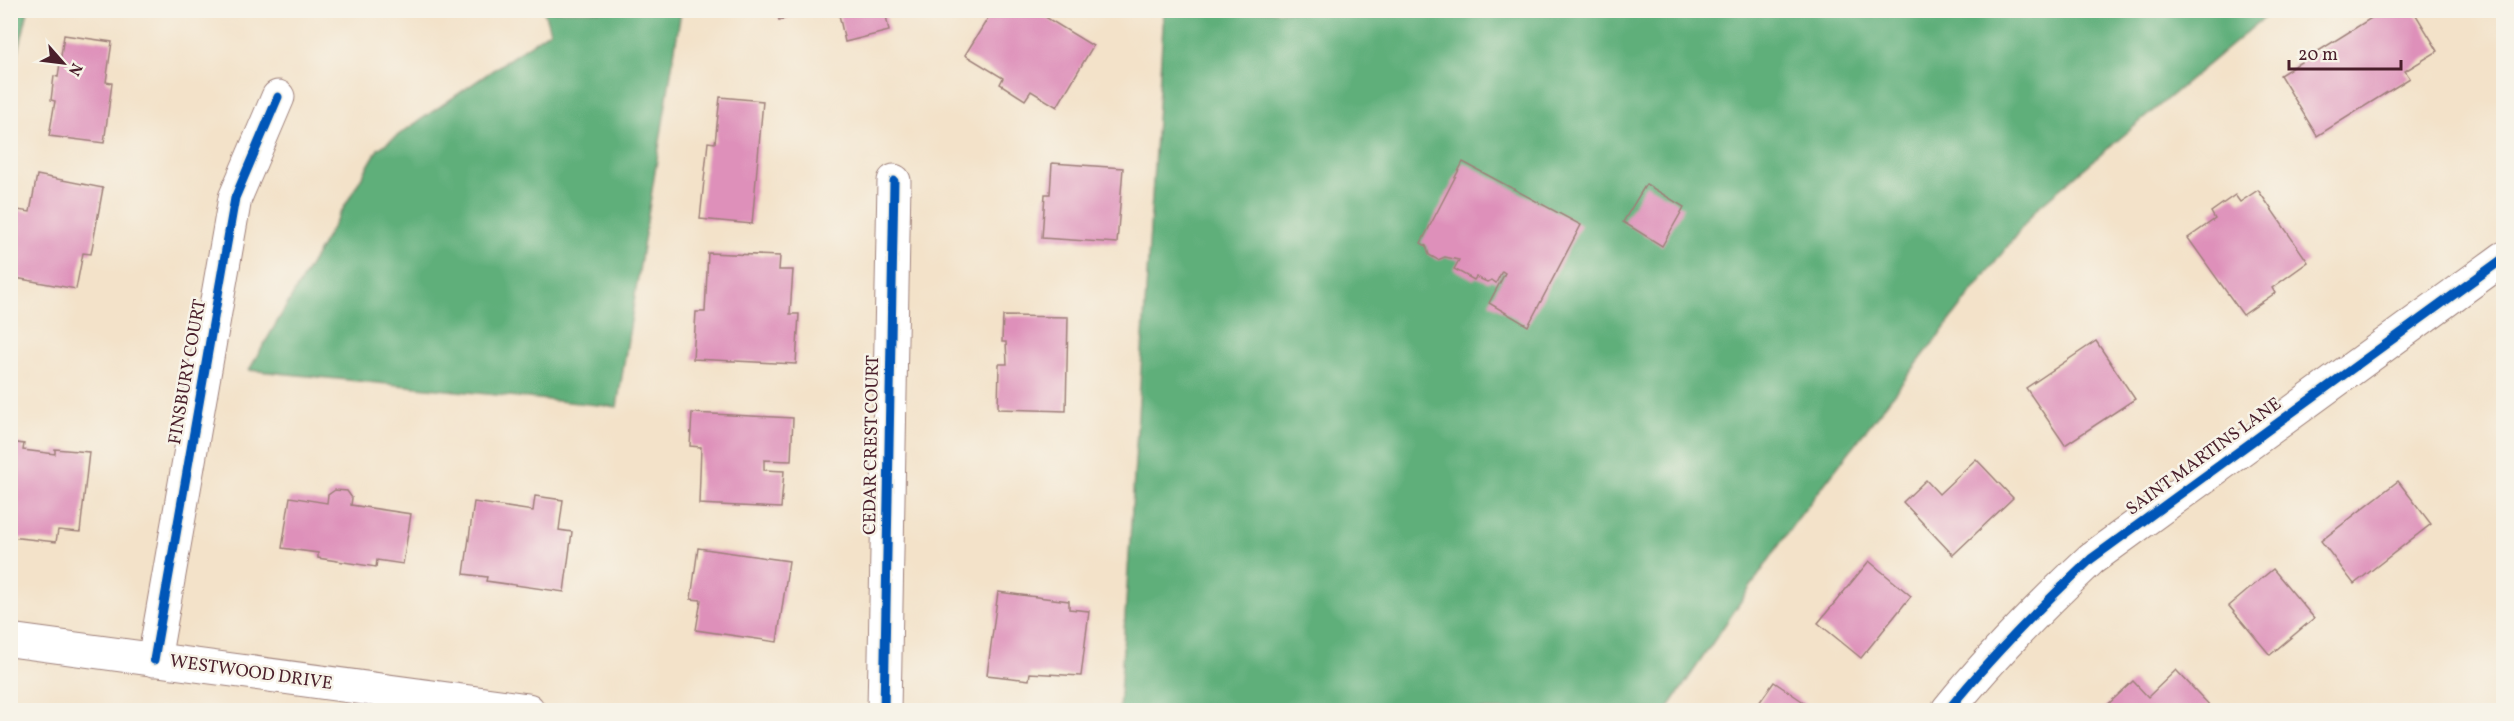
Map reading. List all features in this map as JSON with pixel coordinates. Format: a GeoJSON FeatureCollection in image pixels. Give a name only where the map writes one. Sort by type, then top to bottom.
{"type":"FeatureCollection","features":[{"type":"Feature","properties":{"kind":"street","name":"FINSBURY COURT"},"geometry":{"type":"LineString","coordinates":[[154,660],[235,198],[278,97]]}},
{"type":"Feature","properties":{"kind":"street","name":"CEDAR CREST COURT"},"geometry":{"type":"LineString","coordinates":[[884,711],[894,181]]}},
{"type":"Feature","properties":{"kind":"street","name":"SAINT MARTINS LANE"},"geometry":{"type":"LineString","coordinates":[[1948,711],[1977,674],[2033,614],[2091,559],[2504,258]]}},
{"type":"Feature","properties":{"kind":"street","name":"WESTWOOD DRIVE"},"geometry":{"type":"LineString","coordinates":[[10,640],[528,711]]}},
{"type":"Feature","properties":{"kind":"green space"},"geometry":{"type":"Polygon","coordinates":[[[10,11],[28,11],[11,83],[10,11]]]}},
{"type":"Feature","properties":{"kind":"green space"},"geometry":{"type":"Polygon","coordinates":[[[544,11],[681,11],[617,407],[249,370],[378,149],[550,31],[544,11]]]}},
{"type":"Feature","properties":{"kind":"green space"},"geometry":{"type":"Polygon","coordinates":[[[1164,11],[2272,11],[2037,208],[1792,526],[1667,710],[1119,710],[1164,11]]]}},
{"type":"Feature","properties":{"kind":"building"},"geometry":{"type":"Polygon","coordinates":[[[763,10],[815,11],[779,20],[777,13],[764,16],[763,10]]]}},
{"type":"Feature","properties":{"kind":"building"},"geometry":{"type":"Polygon","coordinates":[[[838,10],[885,10],[889,31],[845,42],[838,10]]]}},
{"type":"Feature","properties":{"kind":"building"},"geometry":{"type":"Polygon","coordinates":[[[993,10],[1034,10],[1093,46],[1057,107],[1031,91],[1025,100],[1000,84],[1003,78],[965,55],[993,10]]]}},
{"type":"Feature","properties":{"kind":"building"},"geometry":{"type":"Polygon","coordinates":[[[2384,10],[2413,10],[2438,51],[2405,71],[2410,78],[2317,136],[2280,75],[2384,10]]]}},
{"type":"Feature","properties":{"kind":"building"},"geometry":{"type":"Polygon","coordinates":[[[64,35],[112,42],[106,82],[112,83],[104,143],[49,136],[55,101],[51,100],[54,76],[58,77],[64,35]]]}},
{"type":"Feature","properties":{"kind":"building"},"geometry":{"type":"Polygon","coordinates":[[[720,97],[763,101],[752,224],[700,219],[708,142],[715,143],[720,97]]]}},
{"type":"Feature","properties":{"kind":"building"},"geometry":{"type":"Polygon","coordinates":[[[1463,162],[1581,225],[1528,326],[1489,303],[1505,273],[1502,271],[1496,283],[1476,277],[1474,280],[1454,269],[1459,260],[1445,257],[1438,260],[1429,255],[1426,246],[1421,243],[1463,162]]]}},
{"type":"Feature","properties":{"kind":"building"},"geometry":{"type":"Polygon","coordinates":[[[1052,163],[1123,168],[1117,243],[1042,238],[1045,194],[1050,194],[1052,163]]]}},
{"type":"Feature","properties":{"kind":"building"},"geometry":{"type":"Polygon","coordinates":[[[37,175],[103,188],[91,254],[83,253],[76,289],[10,277],[10,248],[18,210],[30,212],[37,175]]]}},
{"type":"Feature","properties":{"kind":"building"},"geometry":{"type":"Polygon","coordinates":[[[1646,184],[1684,207],[1662,246],[1623,222],[1646,184]]]}},
{"type":"Feature","properties":{"kind":"building"},"geometry":{"type":"Polygon","coordinates":[[[2258,190],[2308,262],[2272,288],[2275,293],[2243,315],[2188,238],[2215,219],[2211,212],[2235,195],[2240,202],[2258,190]]]}},
{"type":"Feature","properties":{"kind":"building"},"geometry":{"type":"Polygon","coordinates":[[[708,253],[780,256],[779,270],[793,270],[790,314],[799,314],[796,364],[693,359],[696,312],[705,312],[708,253]]]}},
{"type":"Feature","properties":{"kind":"building"},"geometry":{"type":"Polygon","coordinates":[[[1003,316],[1068,317],[1066,411],[998,409],[999,364],[1007,364],[1006,342],[1002,342],[1003,316]]]}},
{"type":"Feature","properties":{"kind":"building"},"geometry":{"type":"Polygon","coordinates":[[[2096,341],[2135,399],[2065,445],[2026,388],[2096,341]]]}},
{"type":"Feature","properties":{"kind":"building"},"geometry":{"type":"Polygon","coordinates":[[[692,413],[793,418],[791,461],[764,460],[764,470],[784,471],[781,508],[699,504],[701,447],[690,446],[692,413]]]}},
{"type":"Feature","properties":{"kind":"building"},"geometry":{"type":"Polygon","coordinates":[[[10,442],[24,444],[23,450],[55,454],[55,449],[89,452],[80,532],[58,530],[56,542],[10,537],[10,442]]]}},
{"type":"Feature","properties":{"kind":"building"},"geometry":{"type":"Polygon","coordinates":[[[1976,459],[2013,498],[1953,555],[1903,502],[1926,480],[1939,494],[1976,459]]]}},
{"type":"Feature","properties":{"kind":"building"},"geometry":{"type":"Polygon","coordinates":[[[2398,481],[2431,524],[2354,584],[2321,541],[2398,481]]]}},
{"type":"Feature","properties":{"kind":"building"},"geometry":{"type":"Polygon","coordinates":[[[335,490],[347,491],[352,498],[351,505],[411,514],[403,564],[377,560],[376,567],[318,558],[318,553],[282,548],[290,497],[327,503],[328,495],[335,490]]]}},
{"type":"Feature","properties":{"kind":"building"},"geometry":{"type":"Polygon","coordinates":[[[535,496],[563,500],[559,530],[572,532],[564,592],[486,581],[487,577],[464,574],[474,502],[533,511],[535,496]]]}},
{"type":"Feature","properties":{"kind":"building"},"geometry":{"type":"Polygon","coordinates":[[[698,548],[789,561],[777,642],[696,630],[701,600],[691,599],[698,548]]]}},
{"type":"Feature","properties":{"kind":"building"},"geometry":{"type":"Polygon","coordinates":[[[1869,561],[1911,596],[1861,658],[1818,623],[1869,561]]]}},
{"type":"Feature","properties":{"kind":"building"},"geometry":{"type":"Polygon","coordinates":[[[2273,569],[2314,618],[2270,655],[2229,606],[2273,569]]]}},
{"type":"Feature","properties":{"kind":"building"},"geometry":{"type":"Polygon","coordinates":[[[998,592],[1069,601],[1069,609],[1089,611],[1081,676],[1030,673],[1029,680],[987,675],[998,592]]]}},
{"type":"Feature","properties":{"kind":"building"},"geometry":{"type":"Polygon","coordinates":[[[2176,670],[2214,710],[2102,710],[2133,681],[2148,697],[2176,670]]]}},
{"type":"Feature","properties":{"kind":"building"},"geometry":{"type":"Polygon","coordinates":[[[1774,682],[1811,707],[1808,710],[1754,710],[1774,682]]]}},
{"type":"Feature","properties":{"kind":"cycle path"},"geometry":{"type":"LineString","coordinates":[[154,660],[235,198],[278,97]]}},
{"type":"Feature","properties":{"kind":"cycle path"},"geometry":{"type":"LineString","coordinates":[[884,710],[894,181]]}},
{"type":"Feature","properties":{"kind":"cycle path"},"geometry":{"type":"LineString","coordinates":[[1948,710],[2017,632],[2091,559],[2504,258]]}}]}
